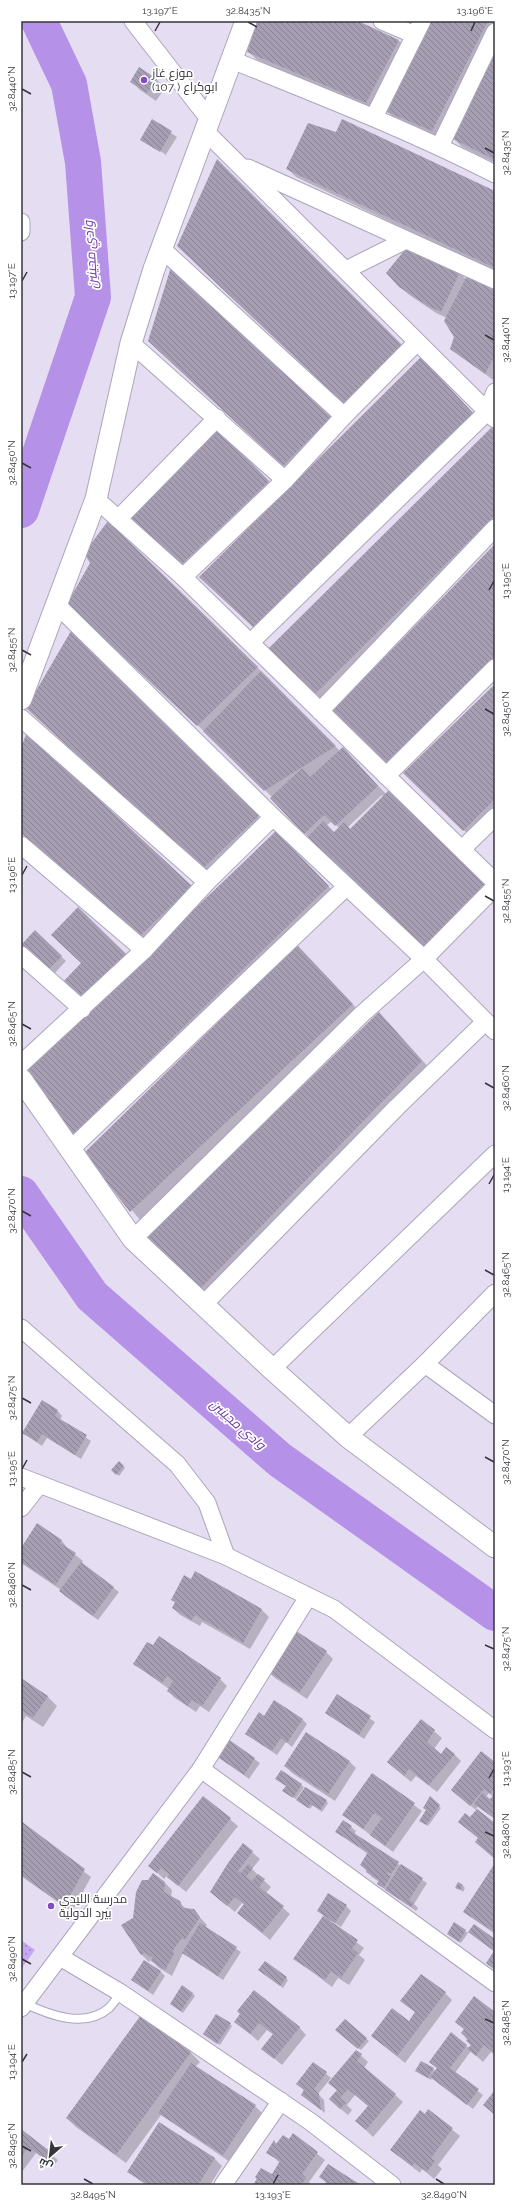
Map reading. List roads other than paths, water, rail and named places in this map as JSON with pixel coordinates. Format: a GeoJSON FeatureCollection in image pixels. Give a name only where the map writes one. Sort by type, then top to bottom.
{"type":"FeatureCollection","features":[{"type":"Feature","properties":{"kind":"street"},"geometry":{"type":"LineString","coordinates":[[134,21],[207,125],[238,163],[346,270],[416,343],[491,416]]}},
{"type":"Feature","properties":{"kind":"street"},"geometry":{"type":"LineString","coordinates":[[21,699],[96,499],[131,343],[162,249],[246,21]]}},
{"type":"Feature","properties":{"kind":"street"},"geometry":{"type":"LineString","coordinates":[[374,117],[418,28],[382,21]]}},
{"type":"Feature","properties":{"kind":"street"},"geometry":{"type":"LineString","coordinates":[[440,146],[495,32]]}},
{"type":"Feature","properties":{"kind":"street"},"geometry":{"type":"LineString","coordinates":[[232,60],[374,117],[440,146],[495,174]]}},
{"type":"Feature","properties":{"kind":"street"},"geometry":{"type":"LineString","coordinates":[[238,163],[495,280]]}},
{"type":"Feature","properties":{"kind":"street"},"geometry":{"type":"LineString","coordinates":[[21,222],[21,232]]}},
{"type":"Feature","properties":{"kind":"street"},"geometry":{"type":"LineString","coordinates":[[346,270],[406,240]]}},
{"type":"Feature","properties":{"kind":"street"},"geometry":{"type":"LineString","coordinates":[[162,249],[344,416]]}},
{"type":"Feature","properties":{"kind":"street"},"geometry":{"type":"LineString","coordinates":[[131,343],[285,480]]}},
{"type":"Feature","properties":{"kind":"street"},"geometry":{"type":"LineString","coordinates":[[183,577],[285,480],[344,416],[416,343]]}},
{"type":"Feature","properties":{"kind":"street"},"geometry":{"type":"LineString","coordinates":[[250,642],[491,416],[495,392]]}},
{"type":"Feature","properties":{"kind":"street"},"geometry":{"type":"LineString","coordinates":[[118,519],[217,418]]}},
{"type":"Feature","properties":{"kind":"street"},"geometry":{"type":"LineString","coordinates":[[96,499],[183,577],[495,882]]}},
{"type":"Feature","properties":{"kind":"street"},"geometry":{"type":"LineString","coordinates":[[320,711],[495,528]]}},
{"type":"Feature","properties":{"kind":"street"},"geometry":{"type":"LineString","coordinates":[[57,605],[273,817],[424,959],[490,1027],[398,1108],[204,1304]]}},
{"type":"Feature","properties":{"kind":"street"},"geometry":{"type":"LineString","coordinates":[[386,776],[495,668]]}},
{"type":"Feature","properties":{"kind":"street"},"geometry":{"type":"LineString","coordinates":[[21,718],[207,882]]}},
{"type":"Feature","properties":{"kind":"street"},"geometry":{"type":"LineString","coordinates":[[21,1064],[144,950],[207,882],[273,817]]}},
{"type":"Feature","properties":{"kind":"street"},"geometry":{"type":"LineString","coordinates":[[462,850],[495,817]]}},
{"type":"Feature","properties":{"kind":"street"},"geometry":{"type":"LineString","coordinates":[[21,845],[144,950]]}},
{"type":"Feature","properties":{"kind":"street"},"geometry":{"type":"LineString","coordinates":[[71,1149],[346,887]]}},
{"type":"Feature","properties":{"kind":"street"},"geometry":{"type":"LineString","coordinates":[[133,1239],[362,1014],[424,959],[495,887]]}},
{"type":"Feature","properties":{"kind":"street"},"geometry":{"type":"LineString","coordinates":[[21,955],[82,1009]]}},
{"type":"Feature","properties":{"kind":"street"},"geometry":{"type":"LineString","coordinates":[[21,1079],[133,1239],[204,1304],[272,1370],[348,1437],[495,1547]]}},
{"type":"Feature","properties":{"kind":"street"},"geometry":{"type":"LineString","coordinates":[[272,1370],[495,1154]]}},
{"type":"Feature","properties":{"kind":"street"},"geometry":{"type":"LineString","coordinates":[[348,1437],[426,1364],[495,1293]]}},
{"type":"Feature","properties":{"kind":"street"},"geometry":{"type":"LineString","coordinates":[[21,1328],[177,1464],[207,1503],[226,1556]]}},
{"type":"Feature","properties":{"kind":"street"},"geometry":{"type":"LineString","coordinates":[[426,1364],[495,1415]]}},
{"type":"Feature","properties":{"kind":"street"},"geometry":{"type":"LineString","coordinates":[[21,1477],[226,1556],[334,1609],[495,1730]]}},
{"type":"Feature","properties":{"kind":"street"},"geometry":{"type":"LineString","coordinates":[[21,1508],[39,1485]]}},
{"type":"Feature","properties":{"kind":"street"},"geometry":{"type":"LineString","coordinates":[[23,2005],[201,1769],[308,1597]]}},
{"type":"Feature","properties":{"kind":"street"},"geometry":{"type":"LineString","coordinates":[[201,1769],[495,1984]]}},
{"type":"Feature","properties":{"kind":"street"},"geometry":{"type":"LineString","coordinates":[[60,1957],[121,1994],[281,2101],[311,2122],[392,2185]]}},
{"type":"Feature","properties":{"kind":"street"},"geometry":{"type":"LineString","coordinates":[[223,2185],[281,2101]]}},
{"type":"Feature","properties":{"kind":"lane"},"geometry":{"type":"LineString","coordinates":[[23,2005],[47,2014],[79,2019],[96,2016],[109,2008],[121,1994]]}},
{"type":"Feature","properties":{"kind":"waterway","name":"وادي مجينين"},"geometry":{"type":"LineString","coordinates":[[21,510],[93,297],[83,162],[69,84],[39,21]]}},
{"type":"Feature","properties":{"kind":"waterway","name":"وادي مجينين"},"geometry":{"type":"LineString","coordinates":[[21,1194],[92,1296],[280,1460],[495,1613]]}},
{"type":"Feature","properties":{"kind":"place","name":"موزع غاز ابوكراع ( 107)"},"geometry":{"type":"Point","coordinates":[144,80]}},
{"type":"Feature","properties":{"kind":"place","name":"مدرسة الليدي بيرد الدولية"},"geometry":{"type":"Point","coordinates":[51,1906]}}]}
